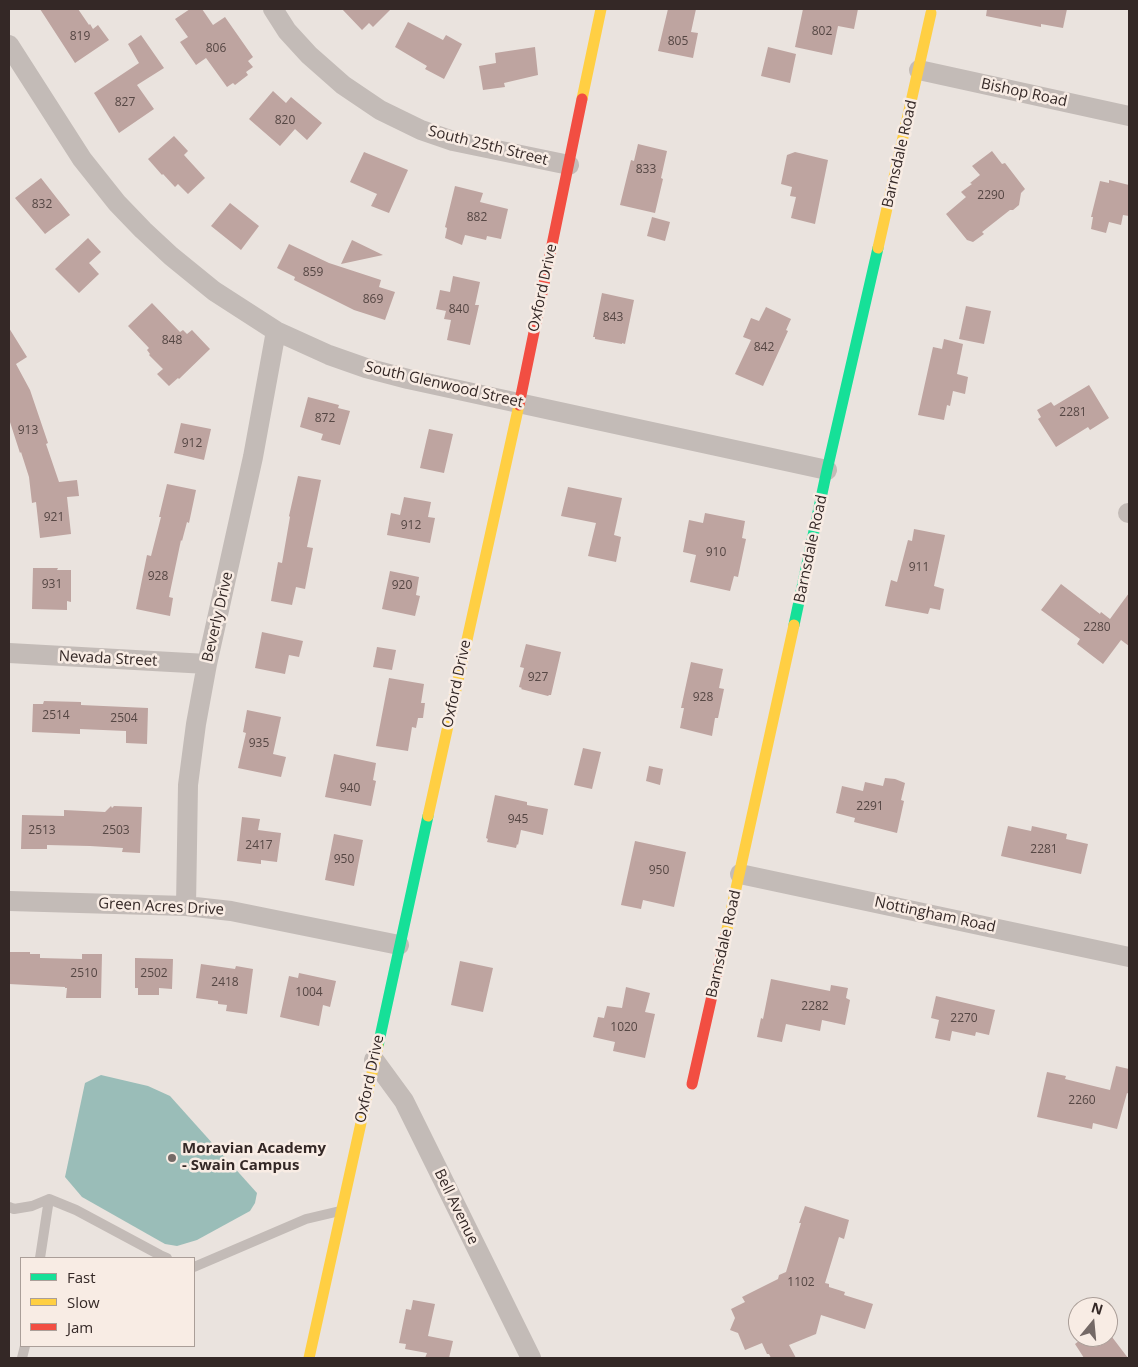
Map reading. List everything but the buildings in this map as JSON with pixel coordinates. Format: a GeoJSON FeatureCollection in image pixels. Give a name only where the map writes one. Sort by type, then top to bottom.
{"type":"FeatureCollection","features":[{"type":"Feature","properties":{"kind":"main road","name":"Oxford Drive"},"geometry":{"type":"LineString","coordinates":[[309,1358],[519,403],[601,9]]}},
{"type":"Feature","properties":{"kind":"main road","name":"Barnsdale Road"},"geometry":{"type":"LineString","coordinates":[[692,1084],[931,13]]}},
{"type":"Feature","properties":{"kind":"street","name":"South 25th Street"},"geometry":{"type":"LineString","coordinates":[[273,9],[287,30],[309,56],[343,85],[380,110],[421,130],[452,141],[569,165]]}},
{"type":"Feature","properties":{"kind":"street","name":"South Glenwood Street"},"geometry":{"type":"LineString","coordinates":[[9,45],[82,159],[143,230],[214,291],[276,331],[329,355],[366,368],[408,379],[828,470]]}},
{"type":"Feature","properties":{"kind":"street","name":"Bishop Road"},"geometry":{"type":"LineString","coordinates":[[919,70],[1129,116]]}},
{"type":"Feature","properties":{"kind":"street","name":"Beverly Drive"},"geometry":{"type":"LineString","coordinates":[[186,906],[188,785],[196,724],[254,457],[276,331]]}},
{"type":"Feature","properties":{"kind":"street","name":"Nevada Street"},"geometry":{"type":"LineString","coordinates":[[9,653],[208,664]]}},
{"type":"Feature","properties":{"kind":"street","name":"Nottingham Road"},"geometry":{"type":"LineString","coordinates":[[740,874],[1129,957]]}},
{"type":"Feature","properties":{"kind":"street","name":"Green Acres Drive"},"geometry":{"type":"LineString","coordinates":[[9,901],[186,906],[230,911],[399,945]]}},
{"type":"Feature","properties":{"kind":"street","name":"Bell Avenue"},"geometry":{"type":"LineString","coordinates":[[374,1060],[404,1101],[531,1358]]}},
{"type":"Feature","properties":{"kind":"lane"},"geometry":{"type":"LineString","coordinates":[[9,1207],[14,1209],[32,1206],[49,1199],[76,1210],[164,1257]]}},
{"type":"Feature","properties":{"kind":"lane"},"geometry":{"type":"LineString","coordinates":[[40,1257],[49,1199]]}},
{"type":"Feature","properties":{"kind":"lane"},"geometry":{"type":"LineString","coordinates":[[195,1268],[306,1219],[341,1211]]}},
{"type":"Feature","properties":{"kind":"water"},"geometry":{"type":"Polygon","coordinates":[[[101,1075],[148,1086],[170,1096],[257,1193],[255,1203],[250,1211],[197,1240],[177,1246],[165,1244],[82,1197],[65,1177],[85,1083],[101,1075]]]}},
{"type":"Feature","properties":{"kind":"traffic: fast"},"geometry":{"type":"LineString","coordinates":[[794,625],[878,248]]}},
{"type":"Feature","properties":{"kind":"traffic: fast"},"geometry":{"type":"LineString","coordinates":[[378,1046],[428,816]]}},
{"type":"Feature","properties":{"kind":"traffic: slow"},"geometry":{"type":"LineString","coordinates":[[582,99],[601,9]]}},
{"type":"Feature","properties":{"kind":"traffic: slow"},"geometry":{"type":"LineString","coordinates":[[878,248],[931,13]]}},
{"type":"Feature","properties":{"kind":"traffic: slow"},"geometry":{"type":"LineString","coordinates":[[428,816],[519,405]]}},
{"type":"Feature","properties":{"kind":"traffic: slow"},"geometry":{"type":"LineString","coordinates":[[726,934],[794,625]]}},
{"type":"Feature","properties":{"kind":"traffic: slow"},"geometry":{"type":"LineString","coordinates":[[309,1358],[378,1046]]}},
{"type":"Feature","properties":{"kind":"traffic: jam"},"geometry":{"type":"LineString","coordinates":[[519,405],[582,99]]}},
{"type":"Feature","properties":{"kind":"traffic: jam"},"geometry":{"type":"LineString","coordinates":[[692,1084],[726,934]]}},
{"type":"Feature","properties":{"kind":"place","name":"Moravian Academy - Swain Campus"},"geometry":{"type":"Point","coordinates":[172,1158]}}]}
